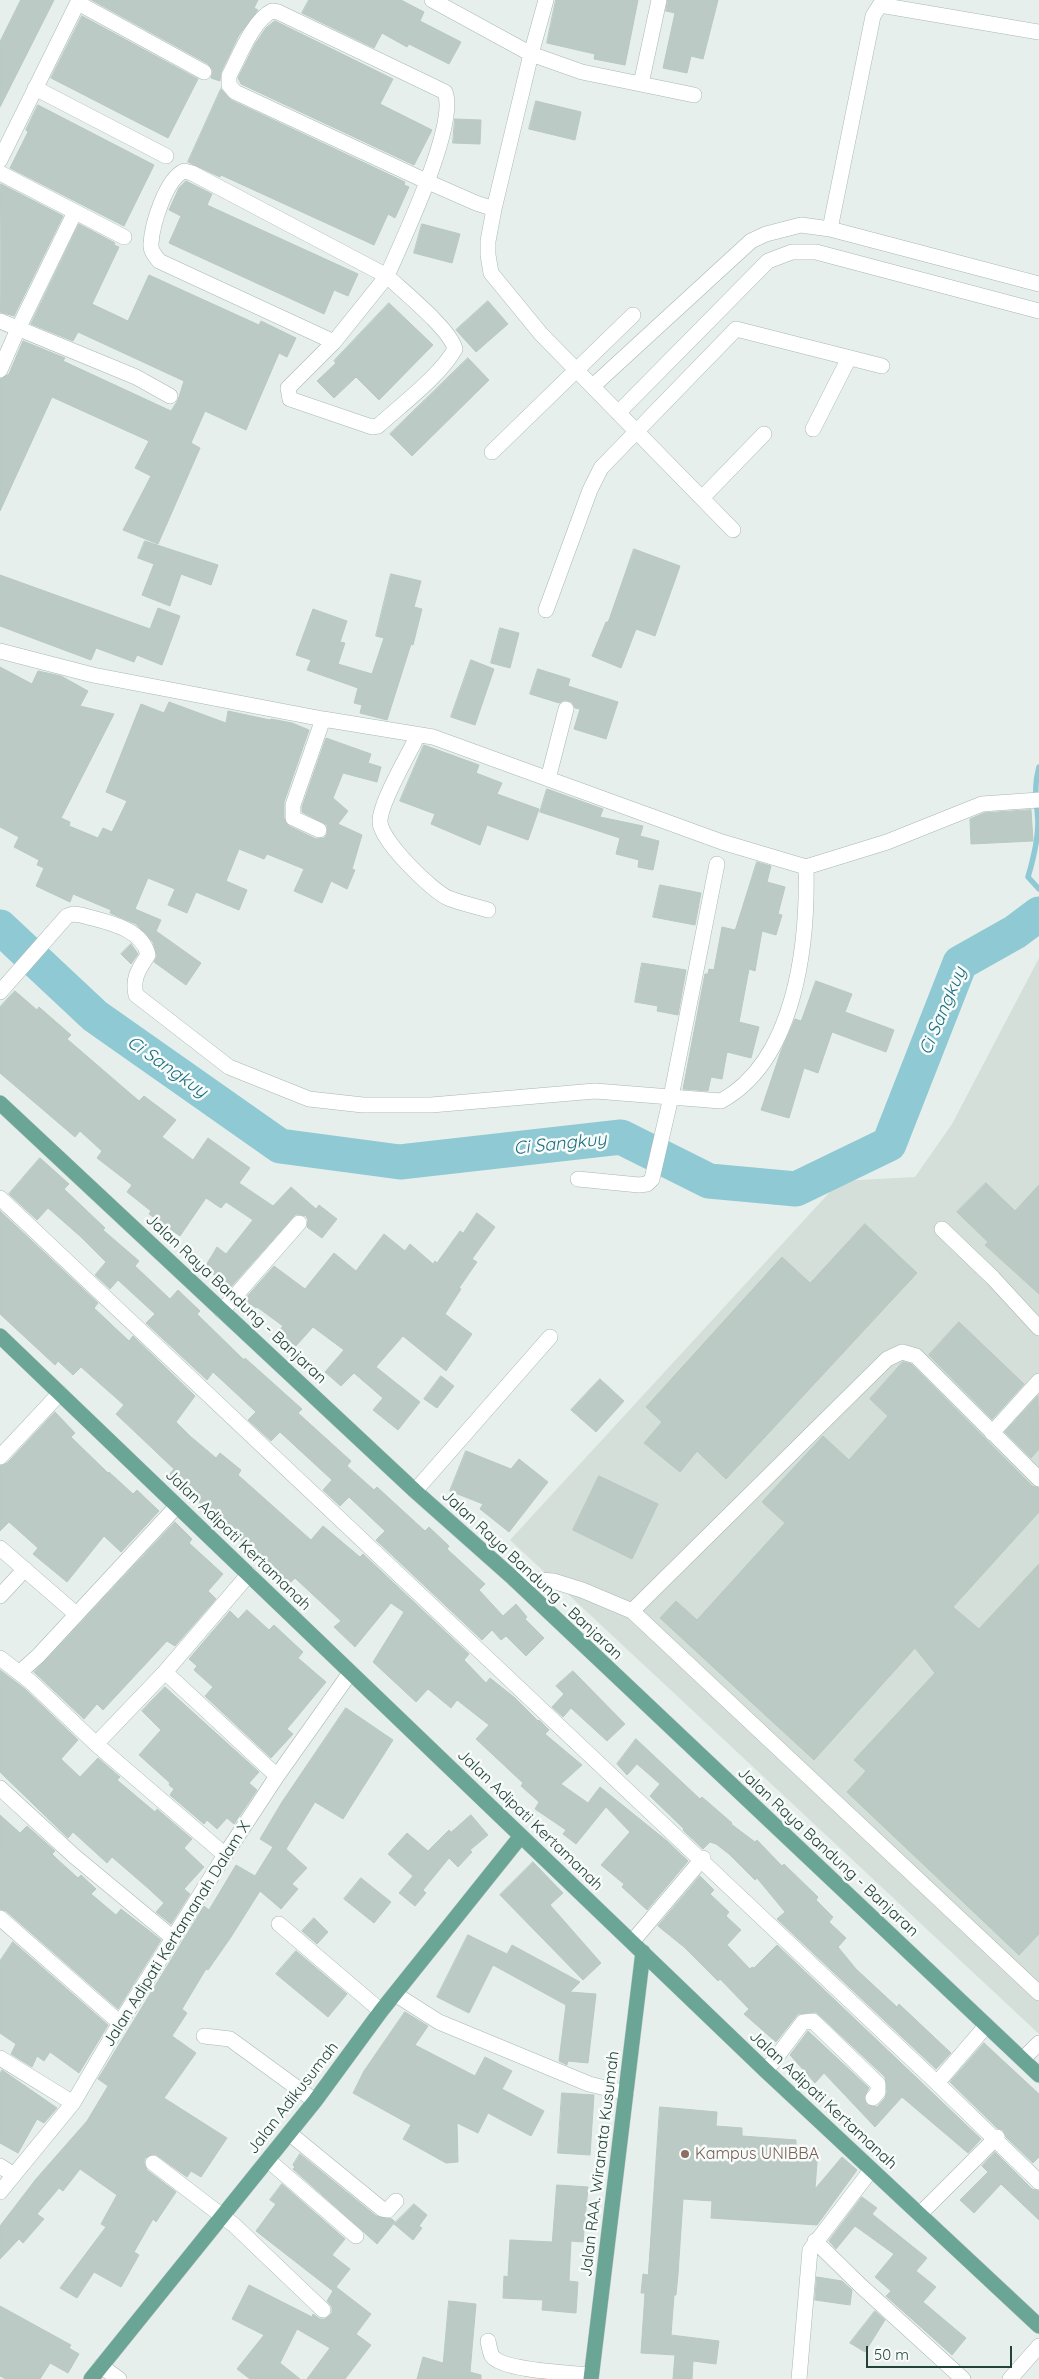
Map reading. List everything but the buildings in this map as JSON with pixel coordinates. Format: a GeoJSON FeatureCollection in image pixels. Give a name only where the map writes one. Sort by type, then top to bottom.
{"type":"FeatureCollection","features":[{"type":"Feature","properties":{"kind":"main road","name":"Jalan Raya Bandung - Banjaran"},"geometry":{"type":"LineString","coordinates":[[0,1103],[415,1491],[514,1578],[1039,2075]]}},
{"type":"Feature","properties":{"kind":"main road","name":"Jalan Adipati Kertamanah"},"geometry":{"type":"LineString","coordinates":[[0,1336],[766,2071],[1039,2326]]}},
{"type":"Feature","properties":{"kind":"main road","name":"Jalan Adikusumah"},"geometry":{"type":"LineString","coordinates":[[91,2379],[315,2101],[395,1994],[521,1836]]}},
{"type":"Feature","properties":{"kind":"main road","name":"Jalan RAA. Wiranata Kusumah"},"geometry":{"type":"LineString","coordinates":[[591,2377],[643,1952]]}},
{"type":"Feature","properties":{"kind":"street"},"geometry":{"type":"LineString","coordinates":[[432,0],[531,54],[582,72],[694,95]]}},
{"type":"Feature","properties":{"kind":"street"},"geometry":{"type":"LineString","coordinates":[[546,0],[494,208],[488,241],[491,272],[542,334],[733,530]]}},
{"type":"Feature","properties":{"kind":"street"},"geometry":{"type":"LineString","coordinates":[[641,84],[659,0]]}},
{"type":"Feature","properties":{"kind":"street"},"geometry":{"type":"LineString","coordinates":[[0,160],[79,1],[204,72]]}},
{"type":"Feature","properties":{"kind":"street"},"geometry":{"type":"LineString","coordinates":[[830,229],[873,16],[880,5],[1039,32]]}},
{"type":"Feature","properties":{"kind":"street"},"geometry":{"type":"LineString","coordinates":[[334,342],[159,261],[150,246],[164,196],[176,174],[184,171],[192,173],[387,276],[453,341],[455,348],[450,357],[419,389],[378,426],[372,427],[290,399],[288,388],[334,342],[387,276],[428,182],[446,122],[448,103],[445,92],[278,12],[272,11],[266,14],[258,22],[228,76],[229,84],[235,92],[428,182],[476,203],[494,208]]}},
{"type":"Feature","properties":{"kind":"street"},"geometry":{"type":"LineString","coordinates":[[35,88],[166,156]]}},
{"type":"Feature","properties":{"kind":"street"},"geometry":{"type":"LineString","coordinates":[[0,173],[124,237]]}},
{"type":"Feature","properties":{"kind":"street"},"geometry":{"type":"LineString","coordinates":[[0,370],[75,212]]}},
{"type":"Feature","properties":{"kind":"street"},"geometry":{"type":"LineString","coordinates":[[593,386],[751,241],[766,234],[801,225],[830,229],[1039,284]]}},
{"type":"Feature","properties":{"kind":"street"},"geometry":{"type":"LineString","coordinates":[[618,414],[768,261],[792,252],[816,252],[1039,311]]}},
{"type":"Feature","properties":{"kind":"street"},"geometry":{"type":"LineString","coordinates":[[492,452],[633,314]]}},
{"type":"Feature","properties":{"kind":"street"},"geometry":{"type":"LineString","coordinates":[[0,321],[136,377],[170,396]]}},
{"type":"Feature","properties":{"kind":"street"},"geometry":{"type":"LineString","coordinates":[[546,610],[590,490],[601,468],[736,329],[882,366]]}},
{"type":"Feature","properties":{"kind":"street"},"geometry":{"type":"LineString","coordinates":[[813,429],[848,358]]}},
{"type":"Feature","properties":{"kind":"street"},"geometry":{"type":"LineString","coordinates":[[702,498],[764,434]]}},
{"type":"Feature","properties":{"kind":"street"},"geometry":{"type":"LineString","coordinates":[[0,651],[93,675],[323,719],[433,737],[722,842],[806,867],[887,842],[982,804],[1036,800]]}},
{"type":"Feature","properties":{"kind":"street"},"geometry":{"type":"LineString","coordinates":[[548,779],[566,709]]}},
{"type":"Feature","properties":{"kind":"street"},"geometry":{"type":"LineString","coordinates":[[319,830],[294,818],[292,814],[293,805],[323,719]]}},
{"type":"Feature","properties":{"kind":"street"},"geometry":{"type":"LineString","coordinates":[[418,735],[382,808],[380,823],[386,838],[433,888],[449,898],[488,910]]}},
{"type":"Feature","properties":{"kind":"street"},"geometry":{"type":"LineString","coordinates":[[578,1179],[639,1185],[647,1184],[652,1179],[671,1097],[717,864]]}},
{"type":"Feature","properties":{"kind":"street"},"geometry":{"type":"LineString","coordinates":[[4,982],[67,916],[73,914],[81,915],[128,930],[146,944],[148,954],[135,976],[134,986],[136,995],[229,1067],[309,1099],[363,1105],[431,1105],[595,1091],[721,1101],[736,1094],[768,1055],[782,1028],[797,980],[804,931],[806,867]]}},
{"type":"Feature","properties":{"kind":"street"},"geometry":{"type":"LineString","coordinates":[[0,1198],[937,2083],[1039,2182]]}},
{"type":"Feature","properties":{"kind":"street"},"geometry":{"type":"LineString","coordinates":[[222,1311],[299,1223]]}},
{"type":"Feature","properties":{"kind":"street"},"geometry":{"type":"LineString","coordinates":[[942,1229],[993,1278],[1039,1328]]}},
{"type":"Feature","properties":{"kind":"street"},"geometry":{"type":"LineString","coordinates":[[415,1491],[550,1337]]}},
{"type":"Feature","properties":{"kind":"street"},"geometry":{"type":"LineString","coordinates":[[632,1611],[887,1358],[902,1352],[916,1356],[1039,1479]]}},
{"type":"Feature","properties":{"kind":"street"},"geometry":{"type":"LineString","coordinates":[[992,1433],[1039,1380]]}},
{"type":"Feature","properties":{"kind":"street"},"geometry":{"type":"LineString","coordinates":[[0,1456],[60,1393]]}},
{"type":"Feature","properties":{"kind":"street"},"geometry":{"type":"LineString","coordinates":[[19,1673],[38,1656],[177,1506]]}},
{"type":"Feature","properties":{"kind":"street"},"geometry":{"type":"LineString","coordinates":[[0,1548],[76,1614]]}},
{"type":"Feature","properties":{"kind":"street"},"geometry":{"type":"LineString","coordinates":[[0,1596],[25,1569]]}},
{"type":"Feature","properties":{"kind":"street"},"geometry":{"type":"LineString","coordinates":[[96,1744],[165,1672],[249,1574]]}},
{"type":"Feature","properties":{"kind":"street"},"geometry":{"type":"LineString","coordinates":[[514,1578],[553,1582],[582,1590],[632,1611],[1039,1993]]}},
{"type":"Feature","properties":{"kind":"street"},"geometry":{"type":"LineString","coordinates":[[0,1658],[225,1855]]}},
{"type":"Feature","properties":{"kind":"street"},"geometry":{"type":"LineString","coordinates":[[165,1672],[277,1776]]}},
{"type":"Feature","properties":{"kind":"street","name":"Jalan Adipati Kertamanah Dalam X"},"geometry":{"type":"LineString","coordinates":[[0,2192],[73,2103],[120,2023],[225,1855],[277,1776],[350,1673]]}},
{"type":"Feature","properties":{"kind":"street"},"geometry":{"type":"LineString","coordinates":[[0,1788],[74,1856],[173,1938]]}},
{"type":"Feature","properties":{"kind":"street"},"geometry":{"type":"LineString","coordinates":[[632,1942],[703,1858],[700,1860]]}},
{"type":"Feature","properties":{"kind":"street"},"geometry":{"type":"LineString","coordinates":[[0,1918],[120,2023]]}},
{"type":"Feature","properties":{"kind":"street"},"geometry":{"type":"LineString","coordinates":[[279,1924],[382,2011]]}},
{"type":"Feature","properties":{"kind":"street"},"geometry":{"type":"LineString","coordinates":[[395,1994],[448,2025],[589,2084],[626,2093]]}},
{"type":"Feature","properties":{"kind":"street"},"geometry":{"type":"LineString","coordinates":[[766,2071],[803,2022],[813,2021],[878,2084],[878,2092],[873,2098]]}},
{"type":"Feature","properties":{"kind":"street"},"geometry":{"type":"LineString","coordinates":[[937,2083],[986,2026]]}},
{"type":"Feature","properties":{"kind":"street"},"geometry":{"type":"LineString","coordinates":[[204,2036],[230,2039],[315,2101]]}},
{"type":"Feature","properties":{"kind":"street"},"geometry":{"type":"LineString","coordinates":[[1022,2059],[1039,2043]]}},
{"type":"Feature","properties":{"kind":"street"},"geometry":{"type":"LineString","coordinates":[[0,2058],[73,2103]]}},
{"type":"Feature","properties":{"kind":"street"},"geometry":{"type":"LineString","coordinates":[[289,2133],[382,2209],[388,2210],[396,2202]]}},
{"type":"Feature","properties":{"kind":"street"},"geometry":{"type":"LineString","coordinates":[[920,2214],[996,2137],[995,2140]]}},
{"type":"Feature","properties":{"kind":"street"},"geometry":{"type":"LineString","coordinates":[[268,2160],[356,2236]]}},
{"type":"Feature","properties":{"kind":"street"},"geometry":{"type":"LineString","coordinates":[[153,2163],[222,2216],[294,2280],[323,2310]]}},
{"type":"Feature","properties":{"kind":"street"},"geometry":{"type":"LineString","coordinates":[[0,2166],[14,2175]]}},
{"type":"Feature","properties":{"kind":"street"},"geometry":{"type":"LineString","coordinates":[[799,2379],[808,2260],[815,2241],[871,2170]]}},
{"type":"Feature","properties":{"kind":"street"},"geometry":{"type":"LineString","coordinates":[[815,2241],[861,2286],[963,2379]]}},
{"type":"Feature","properties":{"kind":"street"},"geometry":{"type":"LineString","coordinates":[[488,2341],[491,2355],[497,2361],[542,2371],[591,2377]]}},
{"type":"Feature","properties":{"kind":"street"},"geometry":{"type":"LineString","coordinates":[[1010,2379],[1039,2346]]}},
{"type":"Feature","properties":{"kind":"street"},"geometry":{"type":"LineString","coordinates":[[101,2366],[119,2379]]}},
{"type":"Feature","properties":{"kind":"shaded area"},"geometry":{"type":"Polygon","coordinates":[[[1039,958],[1039,2034],[510,1540],[840,1181],[915,1177],[952,1124],[1039,958]]]}},
{"type":"Feature","properties":{"kind":"waterway"},"geometry":{"type":"LineString","coordinates":[[1039,767],[1036,789],[1037,836],[1028,877],[1039,889]]}},
{"type":"Feature","properties":{"kind":"waterway","name":"Ci Sangkuy"},"geometry":{"type":"LineString","coordinates":[[0,927],[95,1016],[280,1146],[400,1162],[621,1137],[709,1181],[796,1189],[889,1144],[960,963],[1015,932],[1039,914]]}},
{"type":"Feature","properties":{"kind":"place","name":"Kampus UNIBBA"},"geometry":{"type":"Point","coordinates":[685,2154]}}]}
